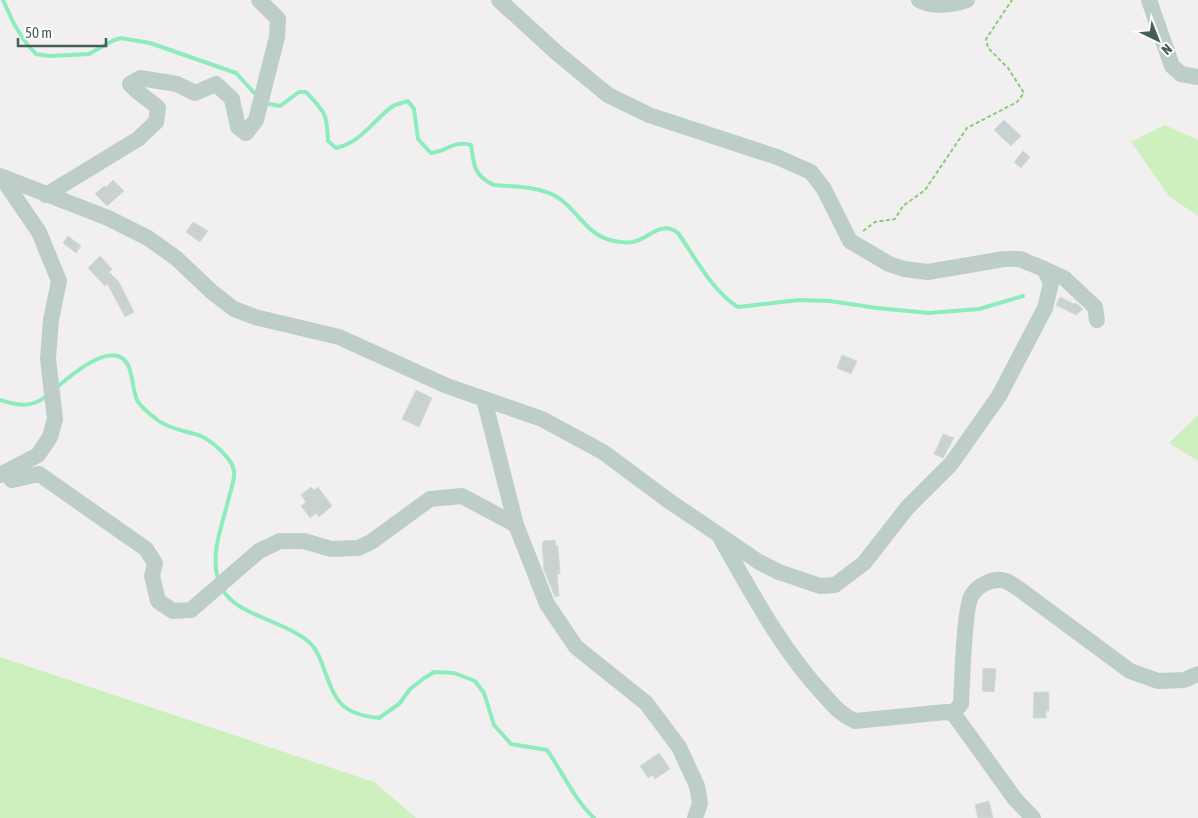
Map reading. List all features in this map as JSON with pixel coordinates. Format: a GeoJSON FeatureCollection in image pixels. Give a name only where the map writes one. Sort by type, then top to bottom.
{"type":"FeatureCollection","features":[{"type":"Feature","properties":{"kind":"street"},"geometry":{"type":"LineString","coordinates":[[46,195],[138,139],[156,122],[158,108],[148,98],[137,92],[130,84],[140,78],[177,84],[195,93],[216,84],[232,99],[238,127],[246,133],[256,120],[277,37],[278,19],[259,0]]}},
{"type":"Feature","properties":{"kind":"street"},"geometry":{"type":"LineString","coordinates":[[499,0],[557,53],[608,95],[648,115],[777,157],[811,172],[824,189],[850,241],[889,264],[904,269],[928,272],[1004,259],[1020,260],[1064,278],[1095,307],[1097,320]]}},
{"type":"Feature","properties":{"kind":"street"},"geometry":{"type":"LineString","coordinates":[[919,0],[941,5],[967,0]]}},
{"type":"Feature","properties":{"kind":"street"},"geometry":{"type":"LineString","coordinates":[[1149,0],[1172,66],[1181,74],[1198,77]]}},
{"type":"Feature","properties":{"kind":"street"},"geometry":{"type":"LineString","coordinates":[[1,177],[108,218],[148,238],[176,258],[212,292],[234,309],[255,317],[339,337],[447,386],[542,419],[603,452],[668,501],[759,562],[779,572],[820,586],[835,585],[864,563],[907,508],[951,464],[1000,396],[1045,308],[1051,283],[1044,269]]}},
{"type":"Feature","properties":{"kind":"street"},"geometry":{"type":"LineString","coordinates":[[1,177],[39,232],[59,281],[51,320],[48,359],[55,419],[50,437],[38,455],[3,474],[12,480],[39,474],[146,549],[155,563],[152,576],[158,601],[173,611],[191,610],[260,551],[280,541],[304,541],[331,549],[358,548],[371,542],[430,499],[462,496],[516,525]]}},
{"type":"Feature","properties":{"kind":"street"},"geometry":{"type":"LineString","coordinates":[[484,399],[516,525],[547,604],[576,647],[646,703],[679,747],[697,786],[700,803],[695,818]]}},
{"type":"Feature","properties":{"kind":"street"},"geometry":{"type":"LineString","coordinates":[[719,535],[752,594],[786,648],[809,679],[844,716],[855,721],[946,712],[953,713],[1015,799],[1033,818]]}},
{"type":"Feature","properties":{"kind":"street"},"geometry":{"type":"LineString","coordinates":[[953,713],[961,704],[967,614],[971,596],[980,587],[992,581],[1004,580],[1019,589],[1130,671],[1158,681],[1184,680],[1198,674]]}},
{"type":"Feature","properties":{"kind":"path"},"geometry":{"type":"LineString","coordinates":[[850,241],[875,222],[895,219],[903,206],[926,190],[967,128],[1017,102],[1024,93],[1008,68],[988,48],[986,39],[1012,0]]}},
{"type":"Feature","properties":{"kind":"green space"},"geometry":{"type":"Polygon","coordinates":[[[1165,125],[1198,140],[1198,216],[1169,196],[1131,142],[1165,125]]]}},
{"type":"Feature","properties":{"kind":"green space"},"geometry":{"type":"Polygon","coordinates":[[[1198,415],[1198,461],[1169,443],[1198,415]]]}},
{"type":"Feature","properties":{"kind":"green space"},"geometry":{"type":"Polygon","coordinates":[[[0,657],[374,782],[416,818],[0,818],[0,657]]]}},
{"type":"Feature","properties":{"kind":"building"},"geometry":{"type":"Polygon","coordinates":[[[1004,120],[1021,136],[1011,146],[994,130],[1004,120]]]}},
{"type":"Feature","properties":{"kind":"building"},"geometry":{"type":"Polygon","coordinates":[[[1023,151],[1030,157],[1021,168],[1014,162],[1023,151]]]}},
{"type":"Feature","properties":{"kind":"building"},"geometry":{"type":"Polygon","coordinates":[[[113,180],[124,191],[107,206],[95,194],[113,180]]]}},
{"type":"Feature","properties":{"kind":"building"},"geometry":{"type":"Polygon","coordinates":[[[193,222],[208,231],[200,242],[186,232],[193,222]]]}},
{"type":"Feature","properties":{"kind":"building"},"geometry":{"type":"Polygon","coordinates":[[[68,236],[81,246],[76,253],[63,243],[68,236]]]}},
{"type":"Feature","properties":{"kind":"building"},"geometry":{"type":"Polygon","coordinates":[[[100,256],[112,269],[109,272],[119,282],[134,312],[125,317],[107,283],[105,286],[88,268],[100,256]]]}},
{"type":"Feature","properties":{"kind":"building"},"geometry":{"type":"Polygon","coordinates":[[[1060,297],[1074,304],[1076,303],[1083,309],[1076,315],[1056,305],[1060,297]]]}},
{"type":"Feature","properties":{"kind":"building"},"geometry":{"type":"Polygon","coordinates":[[[842,355],[857,361],[851,374],[837,368],[842,355]]]}},
{"type":"Feature","properties":{"kind":"building"},"geometry":{"type":"Polygon","coordinates":[[[416,390],[432,398],[419,427],[402,419],[416,390]]]}},
{"type":"Feature","properties":{"kind":"building"},"geometry":{"type":"Polygon","coordinates":[[[943,434],[954,438],[943,458],[934,454],[943,434]]]}},
{"type":"Feature","properties":{"kind":"building"},"geometry":{"type":"Polygon","coordinates":[[[311,487],[314,490],[318,487],[332,506],[319,517],[316,513],[310,518],[301,506],[306,502],[301,495],[311,487]]]}},
{"type":"Feature","properties":{"kind":"building"},"geometry":{"type":"Polygon","coordinates":[[[555,540],[556,546],[558,546],[560,574],[557,574],[559,596],[555,597],[544,570],[542,543],[555,540]]]}},
{"type":"Feature","properties":{"kind":"building"},"geometry":{"type":"Polygon","coordinates":[[[983,668],[996,669],[994,692],[982,691],[983,668]]]}},
{"type":"Feature","properties":{"kind":"building"},"geometry":{"type":"Polygon","coordinates":[[[1034,692],[1049,692],[1049,711],[1046,711],[1046,718],[1033,718],[1034,692]]]}},
{"type":"Feature","properties":{"kind":"building"},"geometry":{"type":"Polygon","coordinates":[[[659,753],[670,769],[655,779],[652,775],[648,778],[640,766],[659,753]]]}},
{"type":"Feature","properties":{"kind":"building"},"geometry":{"type":"Polygon","coordinates":[[[989,801],[993,818],[978,818],[975,805],[989,801]]]}},
{"type":"Feature","properties":{"kind":"waterway"},"geometry":{"type":"LineString","coordinates":[[3,0],[14,24],[26,43],[36,54],[49,56],[89,54],[121,38],[150,43],[236,73],[257,96]]}},
{"type":"Feature","properties":{"kind":"waterway"},"geometry":{"type":"LineString","coordinates":[[264,103],[280,106],[299,92],[306,92],[324,114],[327,124],[328,141],[336,148],[360,136],[393,106],[408,101],[414,109],[418,139],[431,153],[455,145],[471,145],[476,169],[487,181],[494,185],[527,188],[550,193],[564,202],[594,232],[610,240],[633,242],[660,229],[672,229],[678,233],[712,283],[738,307],[799,300],[830,301],[929,313],[979,309],[1023,296]]}},
{"type":"Feature","properties":{"kind":"waterway"},"geometry":{"type":"LineString","coordinates":[[56,388],[77,371],[94,361],[111,355],[118,356],[127,363],[135,395],[144,409],[164,424],[205,438],[226,457],[231,463],[234,478],[216,548],[218,579]]}},
{"type":"Feature","properties":{"kind":"waterway"},"geometry":{"type":"LineString","coordinates":[[0,400],[24,405],[35,403],[47,396]]}},
{"type":"Feature","properties":{"kind":"waterway"},"geometry":{"type":"LineString","coordinates":[[222,588],[228,597],[238,605],[291,630],[312,645],[319,656],[337,698],[348,709],[356,713],[379,718],[399,704],[410,689],[434,672],[454,673],[475,681],[484,693],[494,725],[511,744],[547,750],[575,794],[594,818]]}}]}
